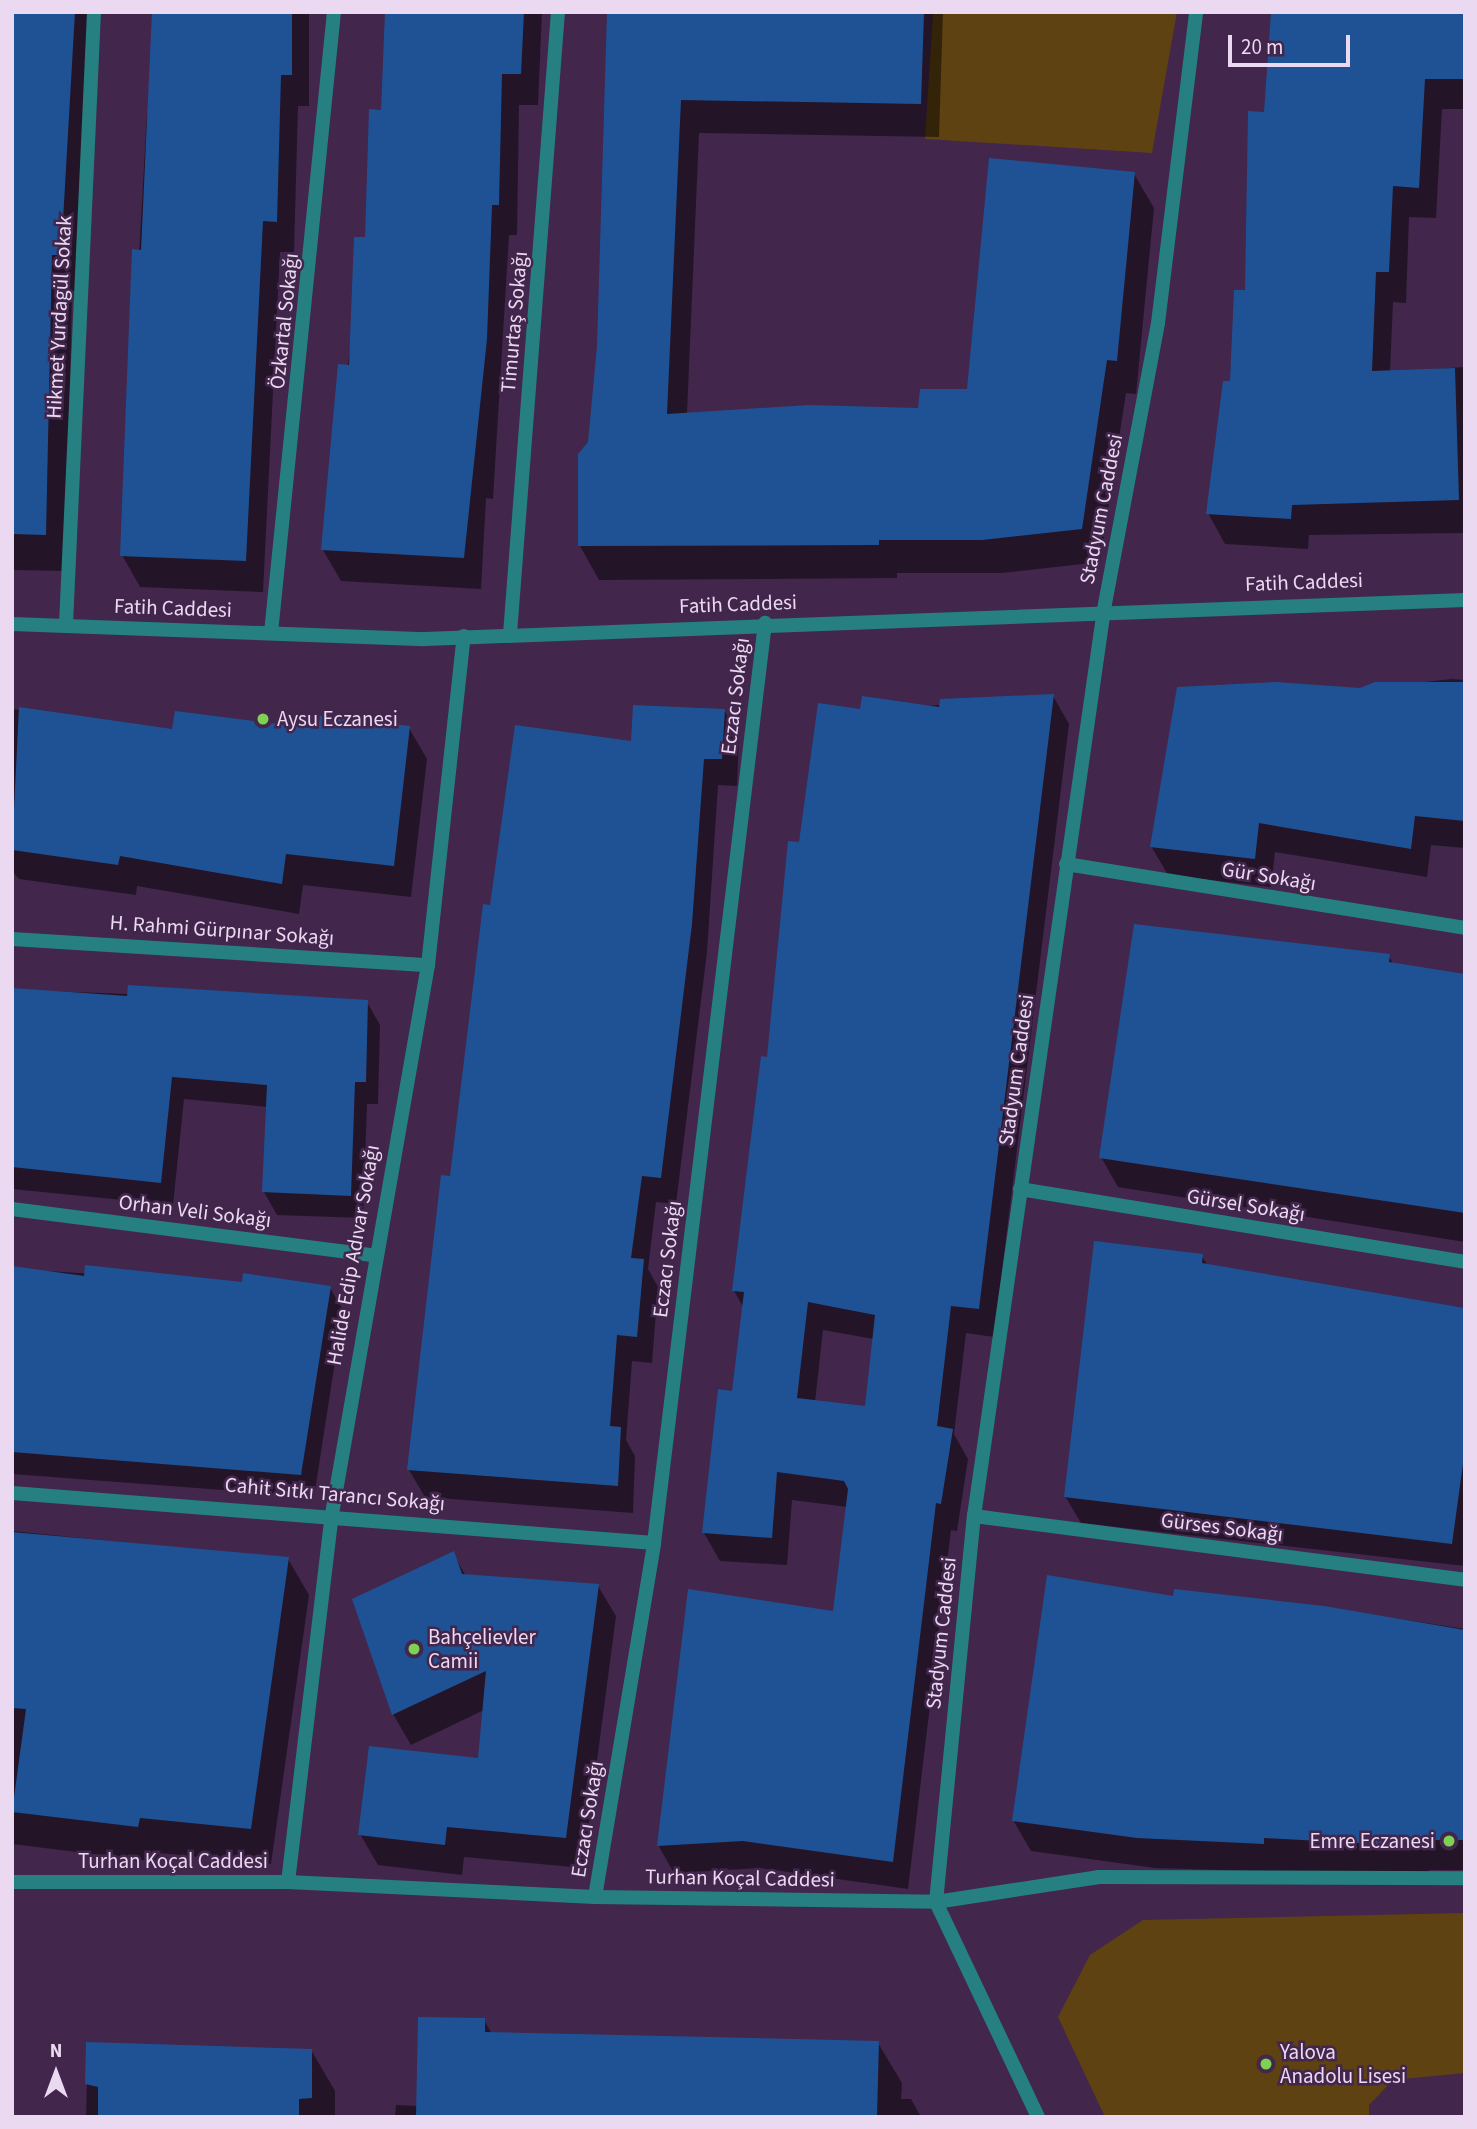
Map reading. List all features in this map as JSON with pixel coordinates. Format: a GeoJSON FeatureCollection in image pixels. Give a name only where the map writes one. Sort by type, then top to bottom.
{"type":"FeatureCollection","features":[{"type":"Feature","properties":{"kind":"street","name":"Hikmet Yurdagül Sokak"},"geometry":{"type":"LineString","coordinates":[[66,624],[94,12]]}},
{"type":"Feature","properties":{"kind":"street","name":"Özkartal Sokağı"},"geometry":{"type":"LineString","coordinates":[[271,633],[334,12]]}},
{"type":"Feature","properties":{"kind":"street","name":"Timurtaş Sokağı"},"geometry":{"type":"LineString","coordinates":[[510,634],[558,12]]}},
{"type":"Feature","properties":{"kind":"street","name":"Stadyum Caddesi"},"geometry":{"type":"LineString","coordinates":[[936,1902],[974,1516],[1104,609],[1158,323],[1196,12]]}},
{"type":"Feature","properties":{"kind":"street","name":"Fatih Caddesi"},"geometry":{"type":"LineString","coordinates":[[12,624],[271,633],[464,636],[1104,609],[1465,600]]}},
{"type":"Feature","properties":{"kind":"street","name":"Eczacı Sokağı"},"geometry":{"type":"LineString","coordinates":[[595,1897],[654,1543],[765,623]]}},
{"type":"Feature","properties":{"kind":"street","name":"Halide Edip Adıvar Sokağı"},"geometry":{"type":"LineString","coordinates":[[288,1882],[332,1514],[372,1255],[428,965],[464,636]]}},
{"type":"Feature","properties":{"kind":"street","name":"Gür Sokağı"},"geometry":{"type":"LineString","coordinates":[[1066,864],[1465,929]]}},
{"type":"Feature","properties":{"kind":"street","name":"H. Rahmi Gürpınar Sokağı"},"geometry":{"type":"LineString","coordinates":[[12,939],[428,965]]}},
{"type":"Feature","properties":{"kind":"street","name":"Gürsel Sokağı"},"geometry":{"type":"LineString","coordinates":[[1020,1189],[1465,1262]]}},
{"type":"Feature","properties":{"kind":"street","name":"Orhan Veli Sokağı"},"geometry":{"type":"LineString","coordinates":[[12,1209],[372,1255]]}},
{"type":"Feature","properties":{"kind":"street","name":"Cahit Sıtkı Tarancı Sokağı"},"geometry":{"type":"LineString","coordinates":[[12,1493],[332,1514],[654,1543]]}},
{"type":"Feature","properties":{"kind":"street","name":"Gürses Sokağı"},"geometry":{"type":"LineString","coordinates":[[974,1516],[1465,1580]]}},
{"type":"Feature","properties":{"kind":"street","name":"Turhan Koçal Caddesi"},"geometry":{"type":"LineString","coordinates":[[12,1882],[288,1882],[595,1897],[936,1902],[1099,1877],[1465,1878]]}},
{"type":"Feature","properties":{"kind":"street"},"geometry":{"type":"LineString","coordinates":[[936,1902],[1038,2117]]}},
{"type":"Feature","properties":{"kind":"shaded area"},"geometry":{"type":"Polygon","coordinates":[[[933,12],[1177,12],[1152,153],[925,139],[933,12]]]}},
{"type":"Feature","properties":{"kind":"shaded area","name":"Yalova Anadolu Lisesi"},"geometry":{"type":"Polygon","coordinates":[[[1465,1913],[1465,2073],[1393,2080],[1369,2105],[1369,2117],[1105,2117],[1058,2017],[1090,1955],[1143,1920],[1465,1913]]]}},
{"type":"Feature","properties":{"kind":"building"},"geometry":{"type":"Polygon","coordinates":[[[12,12],[75,12],[61,255],[52,255],[46,535],[12,534],[12,12]]]}},
{"type":"Feature","properties":{"kind":"building"},"geometry":{"type":"Polygon","coordinates":[[[152,12],[292,12],[292,75],[281,75],[277,222],[263,221],[246,561],[120,556],[132,249],[141,250],[152,12]]]}},
{"type":"Feature","properties":{"kind":"building"},"geometry":{"type":"Polygon","coordinates":[[[385,12],[524,12],[521,74],[502,74],[499,205],[492,205],[487,339],[464,558],[321,550],[338,364],[349,365],[354,237],[365,237],[369,109],[381,110],[385,12]]]}},
{"type":"Feature","properties":{"kind":"building"},"geometry":{"type":"Polygon","coordinates":[[[607,12],[924,12],[921,104],[681,100],[667,414],[808,405],[918,408],[920,389],[967,389],[989,158],[1135,172],[1117,361],[1107,360],[1082,529],[982,540],[879,540],[879,545],[578,546],[578,454],[588,442],[597,346],[607,12]]]}},
{"type":"Feature","properties":{"kind":"building"},"geometry":{"type":"Polygon","coordinates":[[[1271,12],[1465,12],[1465,79],[1425,79],[1419,188],[1393,186],[1389,272],[1376,272],[1372,371],[1455,368],[1459,500],[1292,505],[1291,519],[1206,514],[1223,381],[1230,381],[1234,290],[1245,290],[1248,111],[1264,112],[1271,12]]]}},
{"type":"Feature","properties":{"kind":"building"},"geometry":{"type":"Polygon","coordinates":[[[1276,682],[1360,688],[1375,682],[1465,682],[1465,821],[1415,816],[1411,849],[1259,823],[1255,859],[1150,847],[1177,687],[1276,682]]]}},
{"type":"Feature","properties":{"kind":"building"},"geometry":{"type":"Polygon","coordinates":[[[1054,694],[979,1309],[951,1306],[937,1426],[953,1429],[941,1504],[936,1503],[893,1862],[743,1841],[657,1846],[688,1589],[833,1611],[848,1489],[844,1481],[777,1472],[772,1538],[702,1533],[718,1389],[732,1391],[744,1292],[732,1291],[761,1056],[767,1057],[788,841],[799,842],[818,703],[860,709],[862,696],[939,707],[940,699],[1054,694]],[[808,1302],[797,1398],[865,1406],[875,1315],[808,1302]]]}},
{"type":"Feature","properties":{"kind":"building"},"geometry":{"type":"Polygon","coordinates":[[[633,705],[725,709],[722,759],[704,759],[692,924],[661,1178],[642,1176],[631,1258],[644,1259],[637,1337],[617,1335],[610,1426],[621,1427],[618,1486],[407,1470],[441,1175],[450,1176],[483,904],[490,905],[515,725],[631,741],[633,705]]]}},
{"type":"Feature","properties":{"kind":"building"},"geometry":{"type":"Polygon","coordinates":[[[19,707],[172,729],[175,711],[318,729],[320,716],[410,726],[394,866],[286,854],[282,884],[120,856],[118,865],[12,850],[19,707]]]}},
{"type":"Feature","properties":{"kind":"building"},"geometry":{"type":"Polygon","coordinates":[[[1134,924],[1390,954],[1389,962],[1465,974],[1465,1213],[1099,1158],[1134,924]]]}},
{"type":"Feature","properties":{"kind":"building"},"geometry":{"type":"Polygon","coordinates":[[[128,985],[368,1000],[366,1082],[355,1082],[351,1196],[262,1192],[267,1085],[172,1077],[161,1183],[12,1167],[12,988],[127,996],[128,985]]]}},
{"type":"Feature","properties":{"kind":"building"},"geometry":{"type":"Polygon","coordinates":[[[1094,1241],[1203,1254],[1202,1263],[1465,1308],[1465,1449],[1452,1544],[1064,1497],[1094,1241]]]}},
{"type":"Feature","properties":{"kind":"building"},"geometry":{"type":"Polygon","coordinates":[[[85,1265],[242,1282],[243,1273],[331,1286],[301,1475],[12,1452],[12,1266],[84,1276],[85,1265]]]}},
{"type":"Feature","properties":{"kind":"building"},"geometry":{"type":"Polygon","coordinates":[[[12,1532],[289,1557],[251,1829],[140,1818],[138,1827],[12,1812],[26,1709],[12,1708],[12,1532]]]}},
{"type":"Feature","properties":{"kind":"building"},"geometry":{"type":"Polygon","coordinates":[[[454,1551],[462,1574],[599,1584],[566,1838],[447,1827],[445,1845],[358,1835],[369,1746],[478,1758],[486,1671],[392,1715],[352,1599],[454,1551]]]}},
{"type":"Feature","properties":{"kind":"building"},"geometry":{"type":"Polygon","coordinates":[[[1047,1575],[1173,1596],[1174,1589],[1324,1606],[1465,1630],[1465,1840],[1412,1840],[1412,1846],[1264,1838],[1264,1844],[1137,1838],[1012,1821],[1047,1575]]]}},
{"type":"Feature","properties":{"kind":"building"},"geometry":{"type":"Polygon","coordinates":[[[418,2017],[485,2018],[485,2032],[879,2041],[877,2117],[416,2117],[418,2017]]]}},
{"type":"Feature","properties":{"kind":"building"},"geometry":{"type":"Polygon","coordinates":[[[86,2042],[312,2049],[312,2098],[299,2099],[299,2117],[98,2117],[98,2087],[85,2084],[86,2042]]]}},
{"type":"Feature","properties":{"kind":"place","name":"Aysu Eczanesi"},"geometry":{"type":"Point","coordinates":[263,719]}},
{"type":"Feature","properties":{"kind":"place","name":"Bahçelievler Camii"},"geometry":{"type":"Point","coordinates":[414,1649]}},
{"type":"Feature","properties":{"kind":"place","name":"Emre Eczanesi"},"geometry":{"type":"Point","coordinates":[1449,1841]}},
{"type":"Feature","properties":{"kind":"place","name":"Yalova Anadolu Lisesi"},"geometry":{"type":"Point","coordinates":[1266,2064]}}]}
